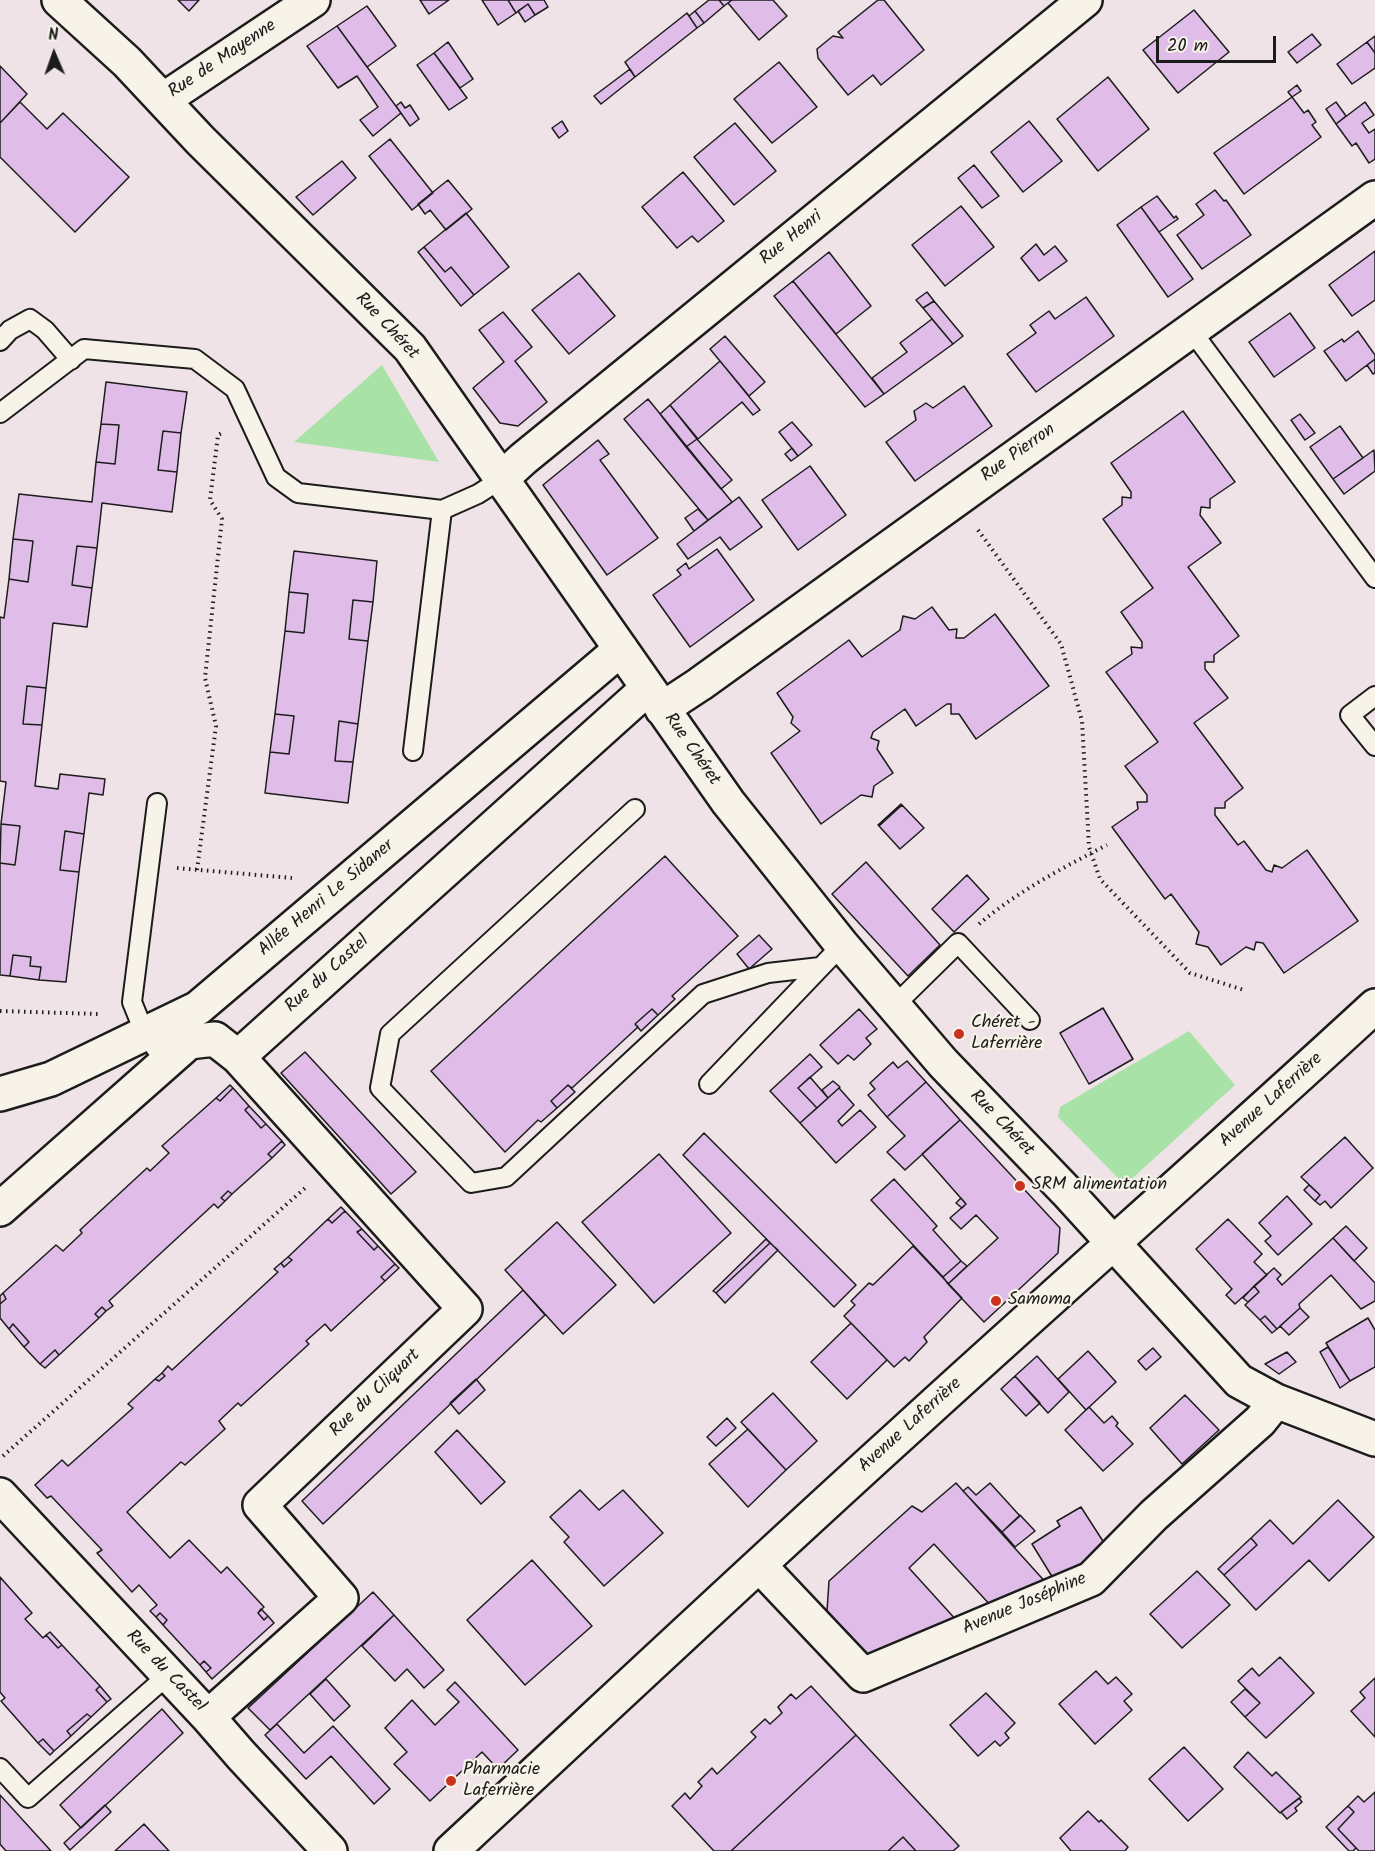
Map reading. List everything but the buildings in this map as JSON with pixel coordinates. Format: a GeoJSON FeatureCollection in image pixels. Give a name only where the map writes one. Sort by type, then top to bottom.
{"type":"FeatureCollection","features":[{"type":"Feature","properties":{"kind":"street","name":"Rue Chéret"},"geometry":{"type":"LineString","coordinates":[[59,0],[127,62],[200,140],[410,348],[500,480],[728,802],[831,956],[894,1006],[943,1064],[1239,1380],[1276,1401],[1375,1439]]}},
{"type":"Feature","properties":{"kind":"street","name":"Rue de Mayenne"},"geometry":{"type":"LineString","coordinates":[[163,100],[313,0]]}},
{"type":"Feature","properties":{"kind":"street","name":"Rue Henri"},"geometry":{"type":"LineString","coordinates":[[500,480],[1085,0]]}},
{"type":"Feature","properties":{"kind":"street","name":"Rue Pierron"},"geometry":{"type":"LineString","coordinates":[[655,699],[700,684],[1375,198]]}},
{"type":"Feature","properties":{"kind":"street","name":"Allée Henri Le Sidaner"},"geometry":{"type":"LineString","coordinates":[[0,1094],[51,1079],[198,1008],[621,649]]}},
{"type":"Feature","properties":{"kind":"street","name":"Rue du Castel"},"geometry":{"type":"LineString","coordinates":[[238,1057],[655,699]]}},
{"type":"Feature","properties":{"kind":"street","name":"Avenue Laferrière"},"geometry":{"type":"LineString","coordinates":[[452,1851],[759,1565],[1375,1006]]}},
{"type":"Feature","properties":{"kind":"street"},"geometry":{"type":"LineString","coordinates":[[0,1209],[189,1042],[215,1039],[238,1057]]}},
{"type":"Feature","properties":{"kind":"street","name":"Rue du Cliquart"},"geometry":{"type":"LineString","coordinates":[[208,1717],[341,1598],[260,1505],[465,1309],[238,1057]]}},
{"type":"Feature","properties":{"kind":"street","name":"Avenue Joséphine"},"geometry":{"type":"LineString","coordinates":[[759,1565],[863,1675],[1090,1579],[1154,1515],[1260,1421],[1276,1401]]}},
{"type":"Feature","properties":{"kind":"street","name":"Rue du Castel"},"geometry":{"type":"LineString","coordinates":[[0,1495],[330,1851]]}},
{"type":"Feature","properties":{"kind":"lane"},"geometry":{"type":"LineString","coordinates":[[0,341],[10,330],[30,319],[45,330],[71,360]]}},
{"type":"Feature","properties":{"kind":"lane"},"geometry":{"type":"LineString","coordinates":[[1191,330],[1375,578]]}},
{"type":"Feature","properties":{"kind":"lane"},"geometry":{"type":"LineString","coordinates":[[0,413],[84,349],[195,359],[235,389],[276,477],[298,493],[442,510],[478,494],[500,480]]}},
{"type":"Feature","properties":{"kind":"lane"},"geometry":{"type":"LineString","coordinates":[[413,751],[442,510]]}},
{"type":"Feature","properties":{"kind":"lane"},"geometry":{"type":"LineString","coordinates":[[1375,696],[1350,715],[1375,746]]}},
{"type":"Feature","properties":{"kind":"lane"},"geometry":{"type":"LineString","coordinates":[[157,803],[132,1002],[145,1034],[166,1062]]}},
{"type":"Feature","properties":{"kind":"lane"},"geometry":{"type":"LineString","coordinates":[[635,809],[390,1034],[380,1088],[471,1184],[506,1177],[703,994],[831,956]]}},
{"type":"Feature","properties":{"kind":"lane"},"geometry":{"type":"LineString","coordinates":[[894,1006],[958,943],[1030,1020]]}},
{"type":"Feature","properties":{"kind":"lane"},"geometry":{"type":"LineString","coordinates":[[709,1084],[831,956]]}},
{"type":"Feature","properties":{"kind":"lane"},"geometry":{"type":"LineString","coordinates":[[0,1768],[28,1798],[167,1676]]}},
{"type":"Feature","properties":{"kind":"path"},"geometry":{"type":"LineString","coordinates":[[197,870],[216,726],[205,678],[222,519],[210,500],[218,435],[248,417]]}},
{"type":"Feature","properties":{"kind":"path"},"geometry":{"type":"LineString","coordinates":[[974,524],[1061,644],[1082,721],[1091,853],[1100,879],[1190,973],[1244,990]]}},
{"type":"Feature","properties":{"kind":"path"},"geometry":{"type":"LineString","coordinates":[[998,908],[1059,870],[1107,845]]}},
{"type":"Feature","properties":{"kind":"path"},"geometry":{"type":"LineString","coordinates":[[149,865],[346,882]]}},
{"type":"Feature","properties":{"kind":"path"},"geometry":{"type":"LineString","coordinates":[[0,1011],[104,1014],[132,1002]]}},
{"type":"Feature","properties":{"kind":"path"},"geometry":{"type":"LineString","coordinates":[[3,1456],[333,1162]]}},
{"type":"Feature","properties":{"kind":"green space"},"geometry":{"type":"Polygon","coordinates":[[[382,365],[439,462],[294,442],[382,365]]]}},
{"type":"Feature","properties":{"kind":"green space"},"geometry":{"type":"Polygon","coordinates":[[[1189,1031],[1235,1085],[1125,1185],[1058,1117],[1060,1107],[1189,1031]]]}},
{"type":"Feature","properties":{"kind":"place","name":"Chéret - Laferrière"},"geometry":{"type":"Point","coordinates":[959,1034]}},
{"type":"Feature","properties":{"kind":"place","name":"SRM alimentation"},"geometry":{"type":"Point","coordinates":[1020,1186]}},
{"type":"Feature","properties":{"kind":"place","name":"Samoma"},"geometry":{"type":"Point","coordinates":[996,1301]}},
{"type":"Feature","properties":{"kind":"place","name":"Pharmacie Laferrière"},"geometry":{"type":"Point","coordinates":[451,1781]}}]}
